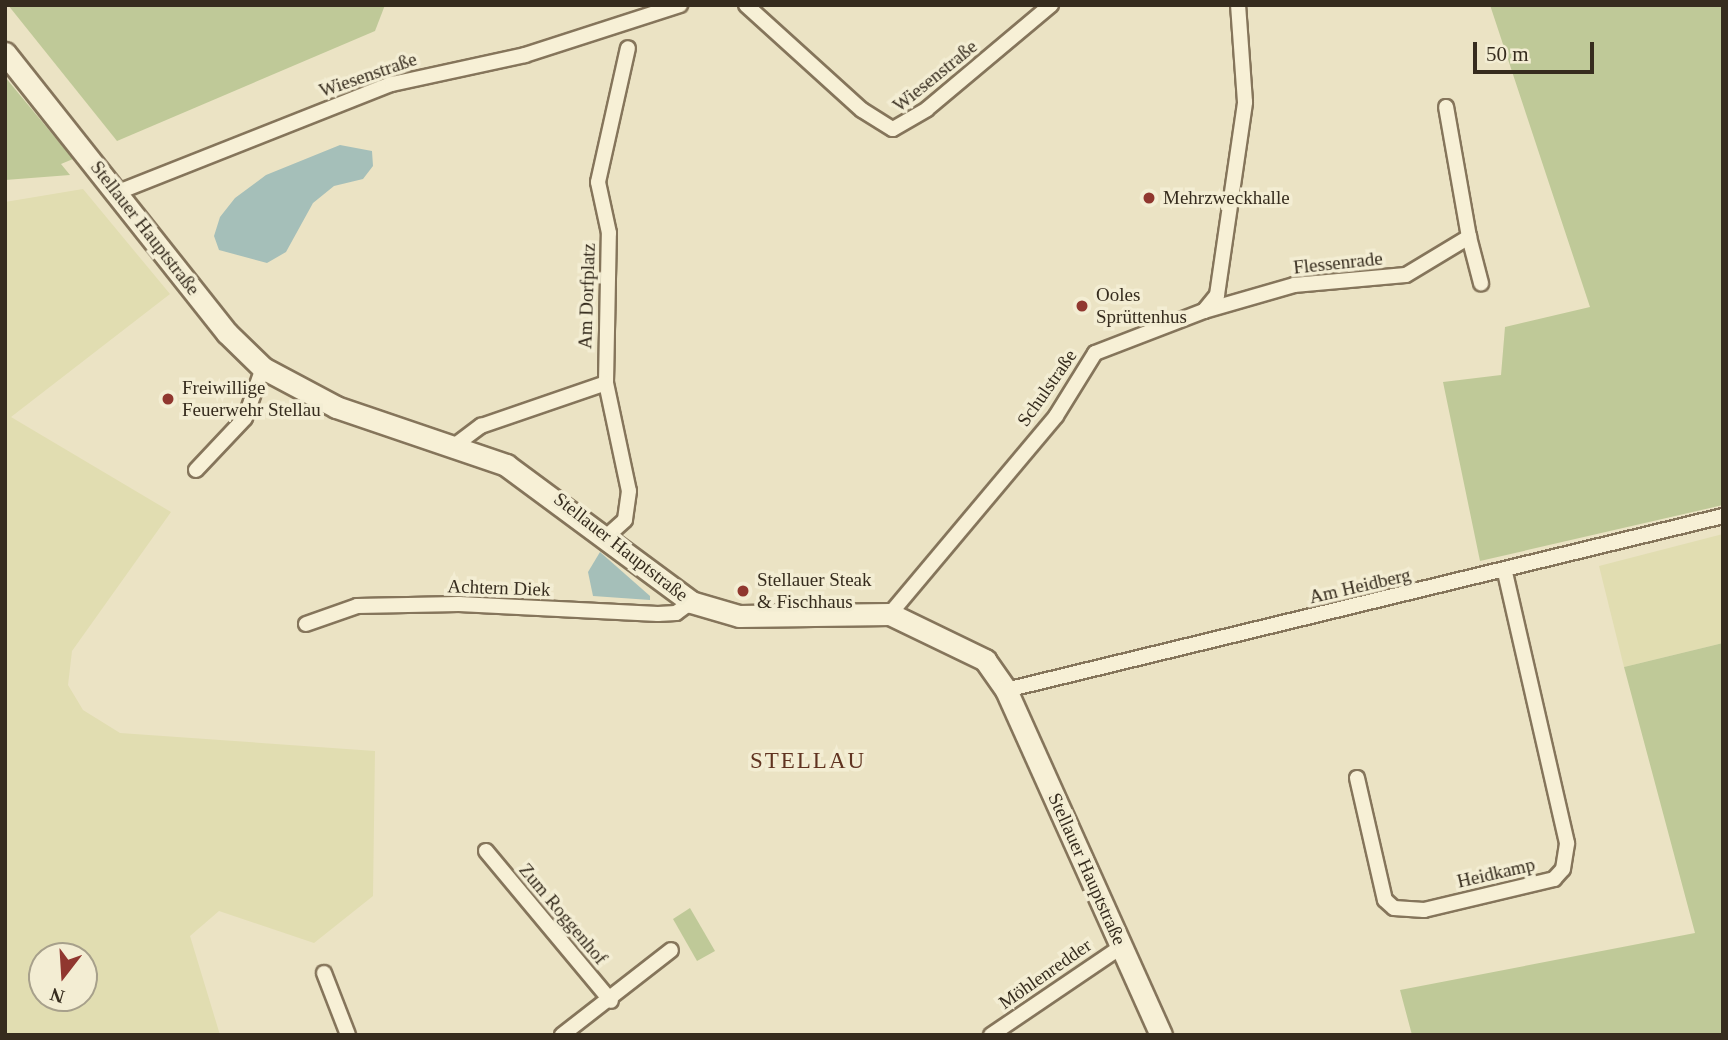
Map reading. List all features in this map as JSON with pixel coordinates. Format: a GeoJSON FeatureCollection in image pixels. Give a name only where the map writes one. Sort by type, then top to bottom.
{"type":"FeatureCollection","features":[{"type":"Feature","properties":{"kind":"street","name":"Wiesenstraße"},"geometry":{"type":"LineString","coordinates":[[116,193],[392,84],[525,55],[680,5]]}},
{"type":"Feature","properties":{"kind":"street","name":"Wiesenstraße"},"geometry":{"type":"LineString","coordinates":[[746,5],[862,110],[892,129],[919,116],[1051,5]]}},
{"type":"Feature","properties":{"kind":"street"},"geometry":{"type":"LineString","coordinates":[[1204,311],[1223,271],[1245,102],[1238,5]]}},
{"type":"Feature","properties":{"kind":"street","name":"Am Dorfplatz"},"geometry":{"type":"LineString","coordinates":[[607,536],[625,520],[629,491],[606,383],[609,244],[598,182],[628,48]]}},
{"type":"Feature","properties":{"kind":"street","name":"Stellauer Hauptstraße"},"geometry":{"type":"LineString","coordinates":[[5,53],[227,333],[263,368],[336,407],[506,465],[607,536],[691,602],[739,616],[890,614],[985,660],[1006,690],[1161,1035]]}},
{"type":"Feature","properties":{"kind":"street"},"geometry":{"type":"LineString","coordinates":[[1446,107],[1469,237],[1481,283]]}},
{"type":"Feature","properties":{"kind":"street","name":"Flessenrade"},"geometry":{"type":"LineString","coordinates":[[1204,311],[1294,285],[1406,275],[1469,237]]}},
{"type":"Feature","properties":{"kind":"street","name":"Schulstraße"},"geometry":{"type":"LineString","coordinates":[[890,614],[1056,416],[1095,353],[1204,311]]}},
{"type":"Feature","properties":{"kind":"street"},"geometry":{"type":"LineString","coordinates":[[196,470],[245,418],[263,368]]}},
{"type":"Feature","properties":{"kind":"street"},"geometry":{"type":"LineString","coordinates":[[454,446],[481,426],[606,383]]}},
{"type":"Feature","properties":{"kind":"street","name":"Am Heidberg"},"geometry":{"type":"LineString","coordinates":[[1006,690],[1505,572],[1723,516]]}},
{"type":"Feature","properties":{"kind":"street","name":"Heidkamp"},"geometry":{"type":"LineString","coordinates":[[1357,778],[1384,900],[1394,908],[1424,910],[1554,879],[1563,869],[1567,843],[1505,572]]}},
{"type":"Feature","properties":{"kind":"street","name":"Achtern Diek"},"geometry":{"type":"LineString","coordinates":[[306,624],[357,606],[459,604],[658,614],[676,613],[691,602]]}},
{"type":"Feature","properties":{"kind":"street","name":"Zum Roggenhof"},"geometry":{"type":"LineString","coordinates":[[486,851],[611,1001]]}},
{"type":"Feature","properties":{"kind":"street","name":"Möhlenredder"},"geometry":{"type":"LineString","coordinates":[[992,1035],[1121,947]]}},
{"type":"Feature","properties":{"kind":"street"},"geometry":{"type":"LineString","coordinates":[[562,1035],[611,1001],[671,950]]}},
{"type":"Feature","properties":{"kind":"street"},"geometry":{"type":"LineString","coordinates":[[324,973],[348,1035]]}},
{"type":"Feature","properties":{"kind":"shaded area"},"geometry":{"type":"Polygon","coordinates":[[[83,189],[170,294],[11,417],[171,512],[72,651],[68,685],[83,710],[120,733],[375,751],[373,896],[314,943],[219,911],[190,936],[220,1035],[5,1035],[5,202],[83,189]]]}},
{"type":"Feature","properties":{"kind":"shaded area"},"geometry":{"type":"Polygon","coordinates":[[[1723,534],[1723,643],[1624,667],[1599,566],[1723,534]]]}},
{"type":"Feature","properties":{"kind":"green space"},"geometry":{"type":"Polygon","coordinates":[[[8,5],[385,5],[375,31],[117,141],[8,5]]]}},
{"type":"Feature","properties":{"kind":"green space"},"geometry":{"type":"Polygon","coordinates":[[[1490,5],[1723,5],[1723,505],[1480,561],[1443,382],[1501,375],[1505,327],[1590,307],[1490,5]]]}},
{"type":"Feature","properties":{"kind":"green space"},"geometry":{"type":"Polygon","coordinates":[[[5,77],[73,159],[61,164],[70,175],[5,180],[5,77]]]}},
{"type":"Feature","properties":{"kind":"green space"},"geometry":{"type":"Polygon","coordinates":[[[1723,643],[1723,1035],[1412,1035],[1400,990],[1695,933],[1624,667],[1723,643]]]}},
{"type":"Feature","properties":{"kind":"green space"},"geometry":{"type":"Polygon","coordinates":[[[690,908],[715,951],[697,961],[673,919],[690,908]]]}},
{"type":"Feature","properties":{"kind":"water"},"geometry":{"type":"Polygon","coordinates":[[[340,145],[372,151],[373,166],[363,179],[334,186],[313,203],[286,252],[267,263],[219,250],[214,236],[220,217],[235,198],[266,175],[340,145]]]}},
{"type":"Feature","properties":{"kind":"water"},"geometry":{"type":"Polygon","coordinates":[[[600,552],[650,596],[650,600],[593,596],[588,572],[600,552]]]}},
{"type":"Feature","properties":{"kind":"place","name":"Mehrzweckhalle"},"geometry":{"type":"Point","coordinates":[1149,198]}},
{"type":"Feature","properties":{"kind":"place","name":"Ooles Sprüttenhus"},"geometry":{"type":"Point","coordinates":[1082,306]}},
{"type":"Feature","properties":{"kind":"place","name":"Freiwillige Feuerwehr Stellau"},"geometry":{"type":"Point","coordinates":[168,399]}},
{"type":"Feature","properties":{"kind":"place","name":"Stellauer Steak & Fischhaus"},"geometry":{"type":"Point","coordinates":[743,591]}},
{"type":"Feature","properties":{"kind":"district","name":"STELLAU"},"geometry":{"type":"Point","coordinates":[808,761]}}]}
